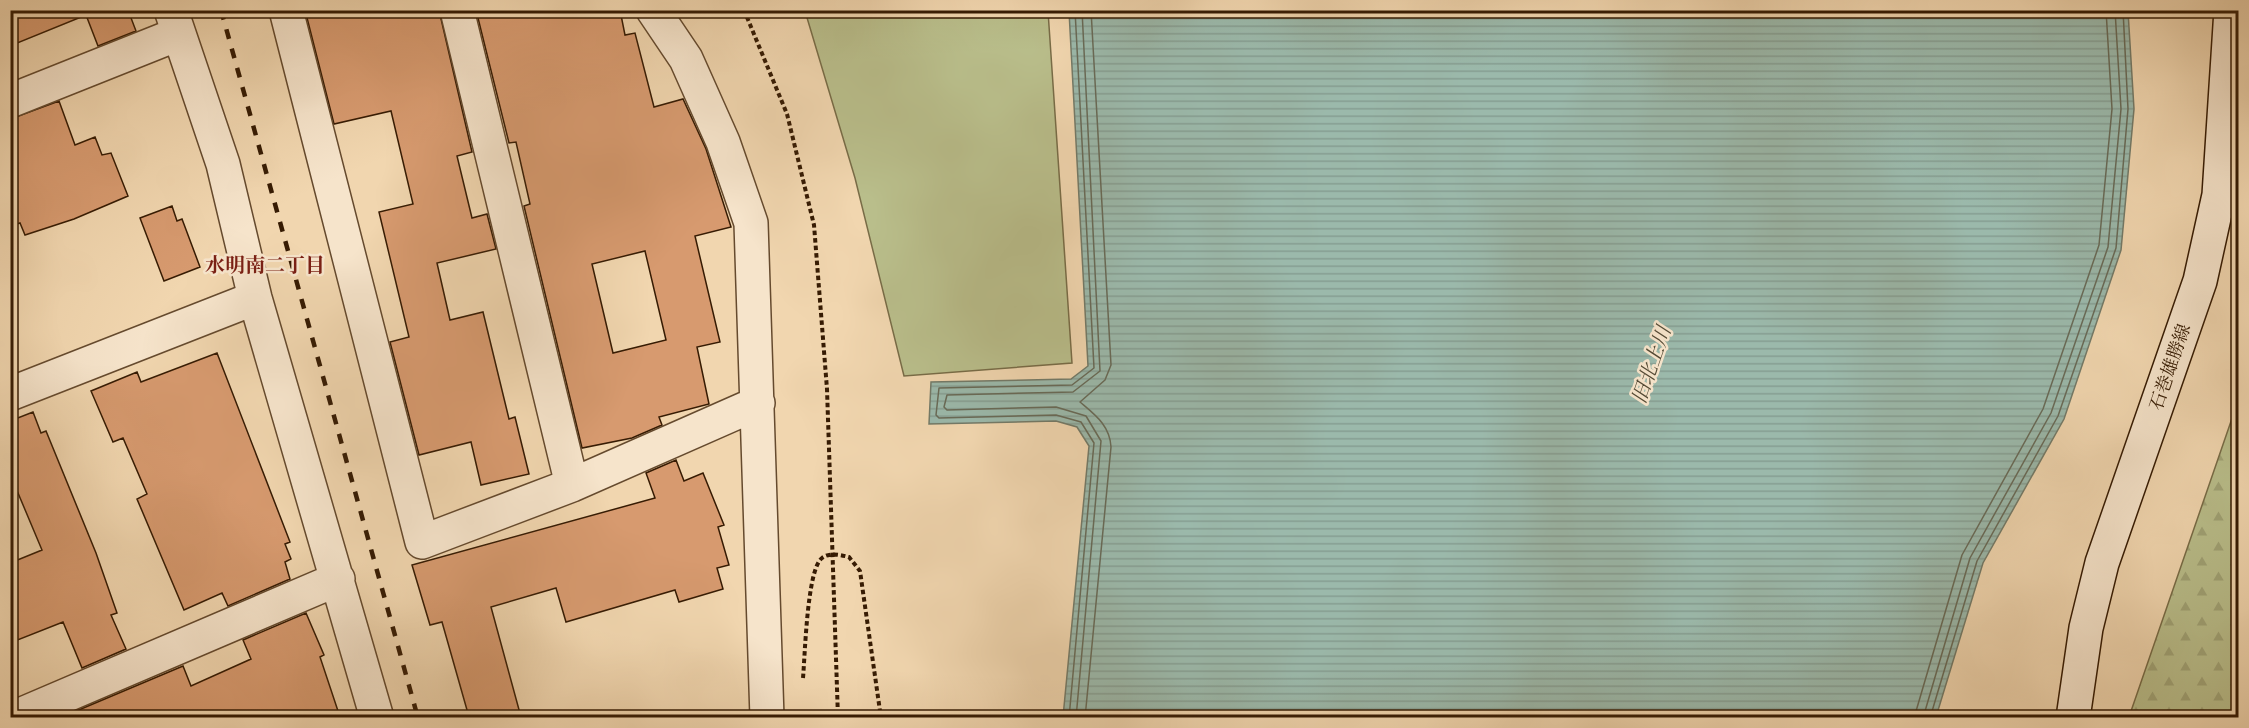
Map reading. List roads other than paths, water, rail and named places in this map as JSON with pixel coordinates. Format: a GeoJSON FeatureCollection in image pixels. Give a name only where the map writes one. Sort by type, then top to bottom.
{"type":"FeatureCollection","features":[{"type":"Feature","properties":{"kind":"street"},"geometry":{"type":"LineString","coordinates":[[285,10],[422,542],[572,485],[758,403]]}},
{"type":"Feature","properties":{"kind":"street"},"geometry":{"type":"LineString","coordinates":[[457,10],[572,485]]}},
{"type":"Feature","properties":{"kind":"street"},"geometry":{"type":"LineString","coordinates":[[653,10],[686,59],[723,142],[751,223],[767,717]]}},
{"type":"Feature","properties":{"kind":"street","name":"石巻雄勝線"},"geometry":{"type":"LineString","coordinates":[[2073,717],[2086,628],[2102,563],[2200,280],[2219,195],[2231,10]]}},
{"type":"Feature","properties":{"kind":"street"},"geometry":{"type":"LineString","coordinates":[[10,101],[174,22],[223,164],[255,297],[377,717]]}},
{"type":"Feature","properties":{"kind":"street"},"geometry":{"type":"LineString","coordinates":[[10,394],[255,297]]}},
{"type":"Feature","properties":{"kind":"street"},"geometry":{"type":"LineString","coordinates":[[13,717],[338,579]]}},
{"type":"Feature","properties":{"kind":"water","name":"旧北上川"},"geometry":{"type":"Polygon","coordinates":[[[1069,11],[2128,11],[2134,109],[2121,250],[2064,419],[1983,563],[1936,717],[1063,717],[1089,446],[1077,427],[1056,421],[929,424],[931,382],[1071,379],[1088,366],[1069,11]]]}},
{"type":"Feature","properties":{"kind":"railway"},"geometry":{"type":"LineString","coordinates":[[221,10],[418,718]]}},
{"type":"Feature","properties":{"kind":"district","name":"水明南二丁目"},"geometry":{"type":"Point","coordinates":[265,265]}}]}
